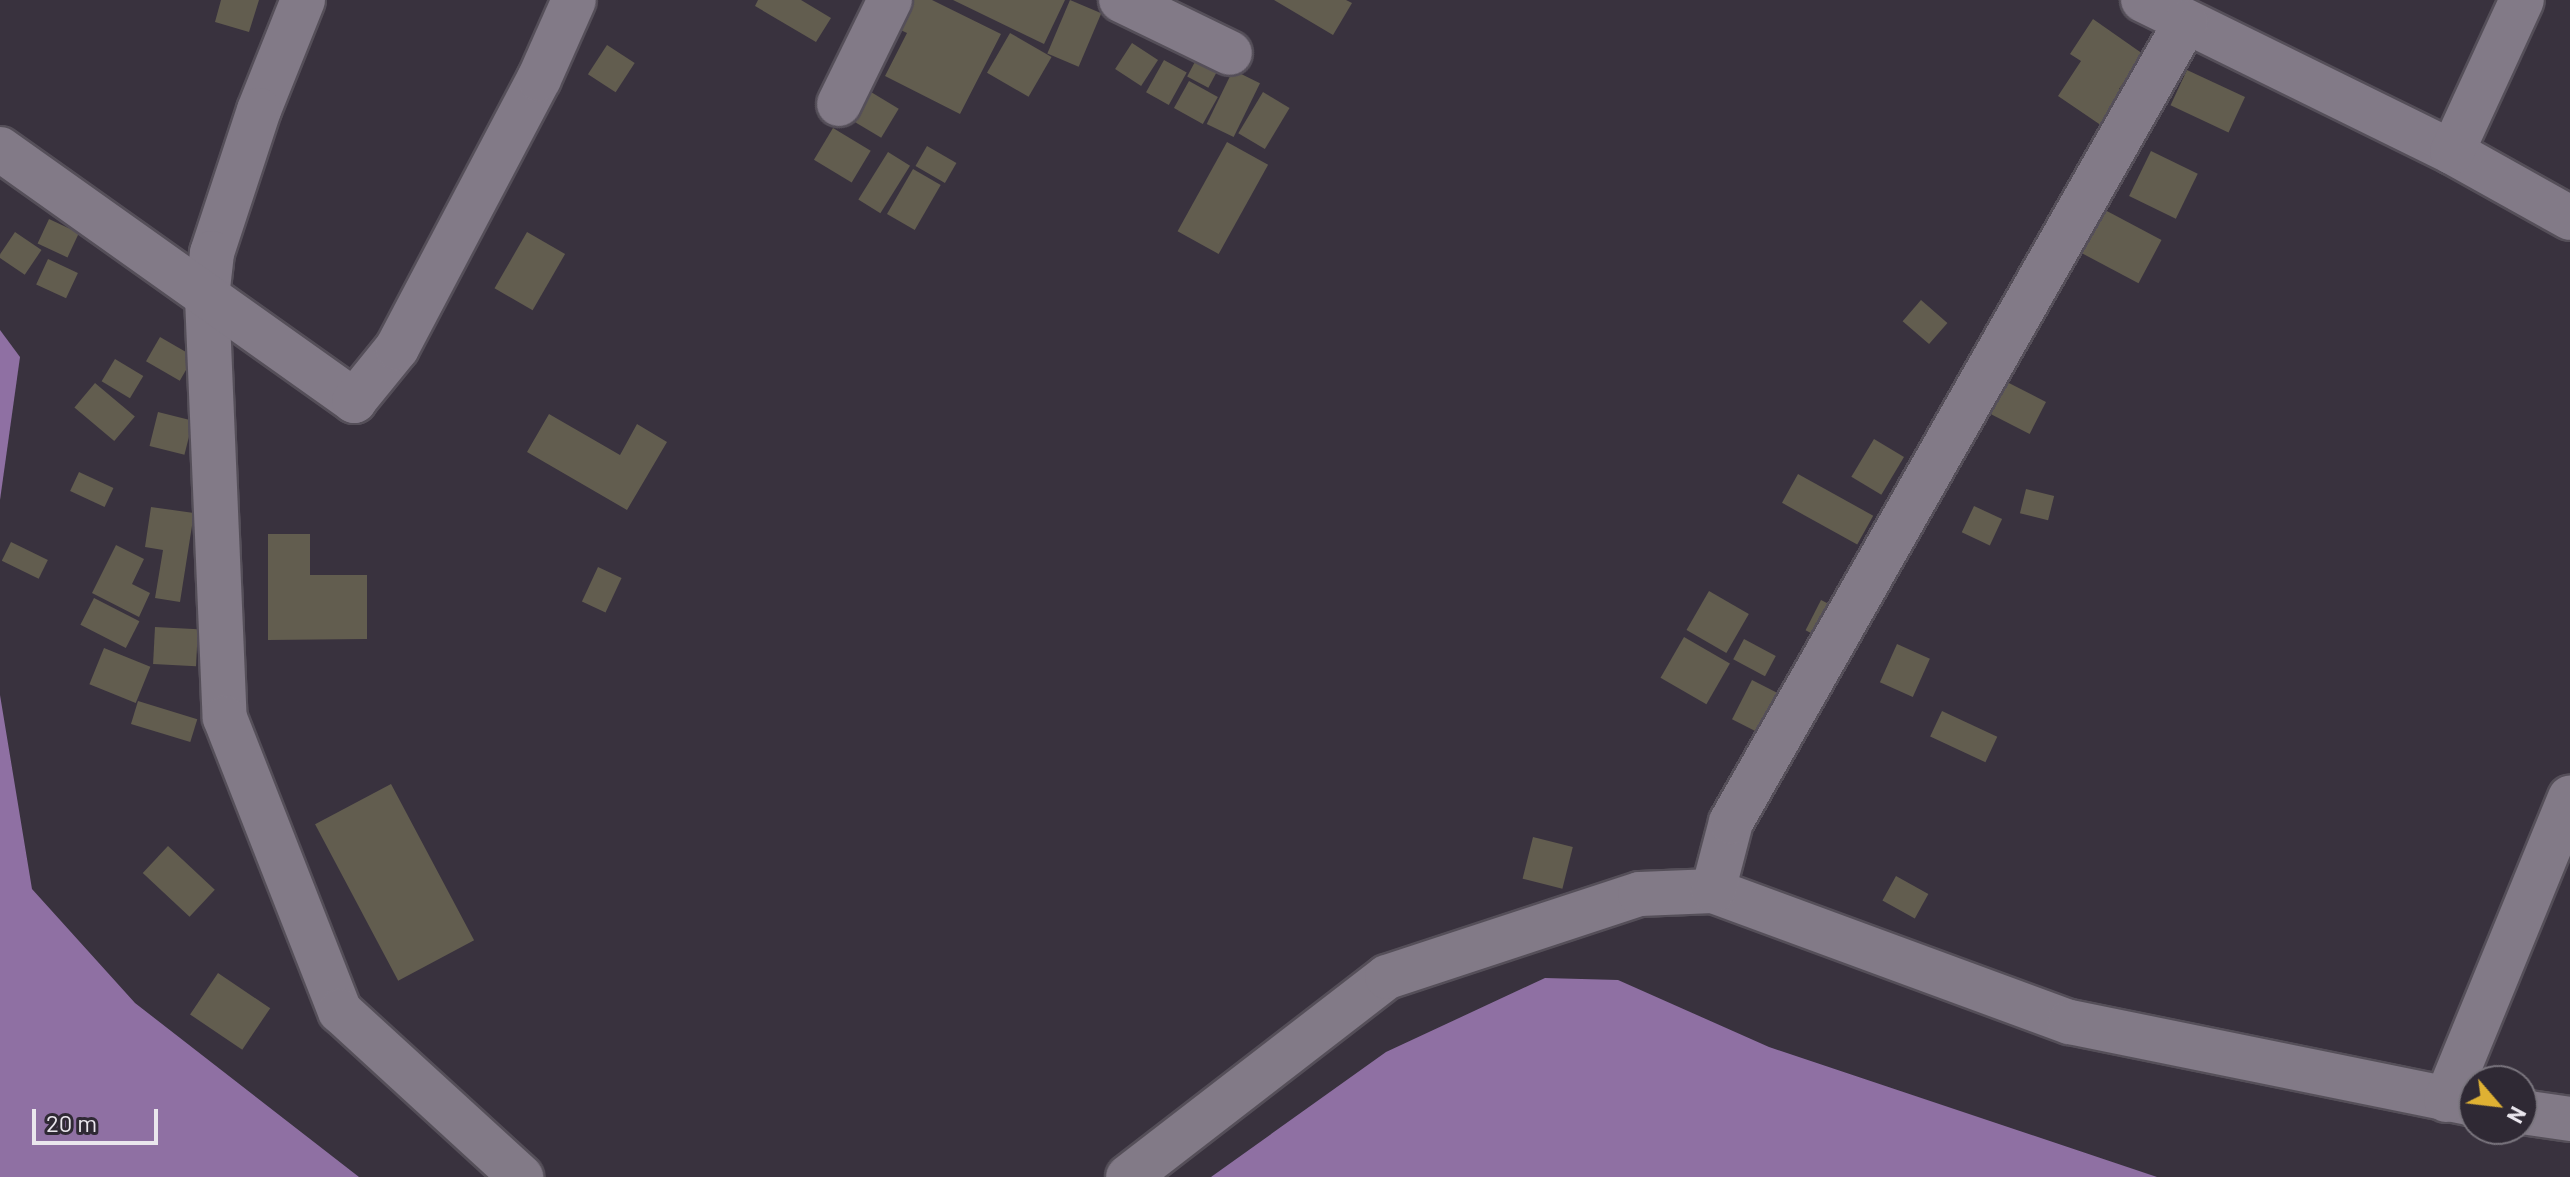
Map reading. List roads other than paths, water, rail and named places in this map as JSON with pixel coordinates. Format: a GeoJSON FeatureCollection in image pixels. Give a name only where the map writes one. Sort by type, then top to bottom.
{"type":"FeatureCollection","features":[{"type":"Feature","properties":{"kind":"street"},"geometry":{"type":"LineString","coordinates":[[303,0],[259,110],[212,253],[207,297],[225,718],[340,1011],[521,1177]]}},
{"type":"Feature","properties":{"kind":"street"},"geometry":{"type":"LineString","coordinates":[[0,149],[354,401],[397,348],[539,79],[574,0]]}},
{"type":"Feature","properties":{"kind":"street"},"geometry":{"type":"LineString","coordinates":[[839,104],[890,0]]}},
{"type":"Feature","properties":{"kind":"street"},"geometry":{"type":"LineString","coordinates":[[1121,0],[1230,53]]}},
{"type":"Feature","properties":{"kind":"street"},"geometry":{"type":"LineString","coordinates":[[2143,0],[2452,152],[2570,218]]}},
{"type":"Feature","properties":{"kind":"street"},"geometry":{"type":"LineString","coordinates":[[2452,152],[2522,0]]}},
{"type":"Feature","properties":{"kind":"street"},"geometry":{"type":"LineString","coordinates":[[1713,891],[1731,822],[2186,22]]}},
{"type":"Feature","properties":{"kind":"street"},"geometry":{"type":"LineString","coordinates":[[2473,1065],[2570,797]]}},
{"type":"Feature","properties":{"kind":"street"},"geometry":{"type":"LineString","coordinates":[[1128,1177],[1387,977],[1640,894],[1713,891],[2070,1022],[2458,1102]]}},
{"type":"Feature","properties":{"kind":"street"},"geometry":{"type":"LineString","coordinates":[[2538,1114],[2570,1119]]}}]}
